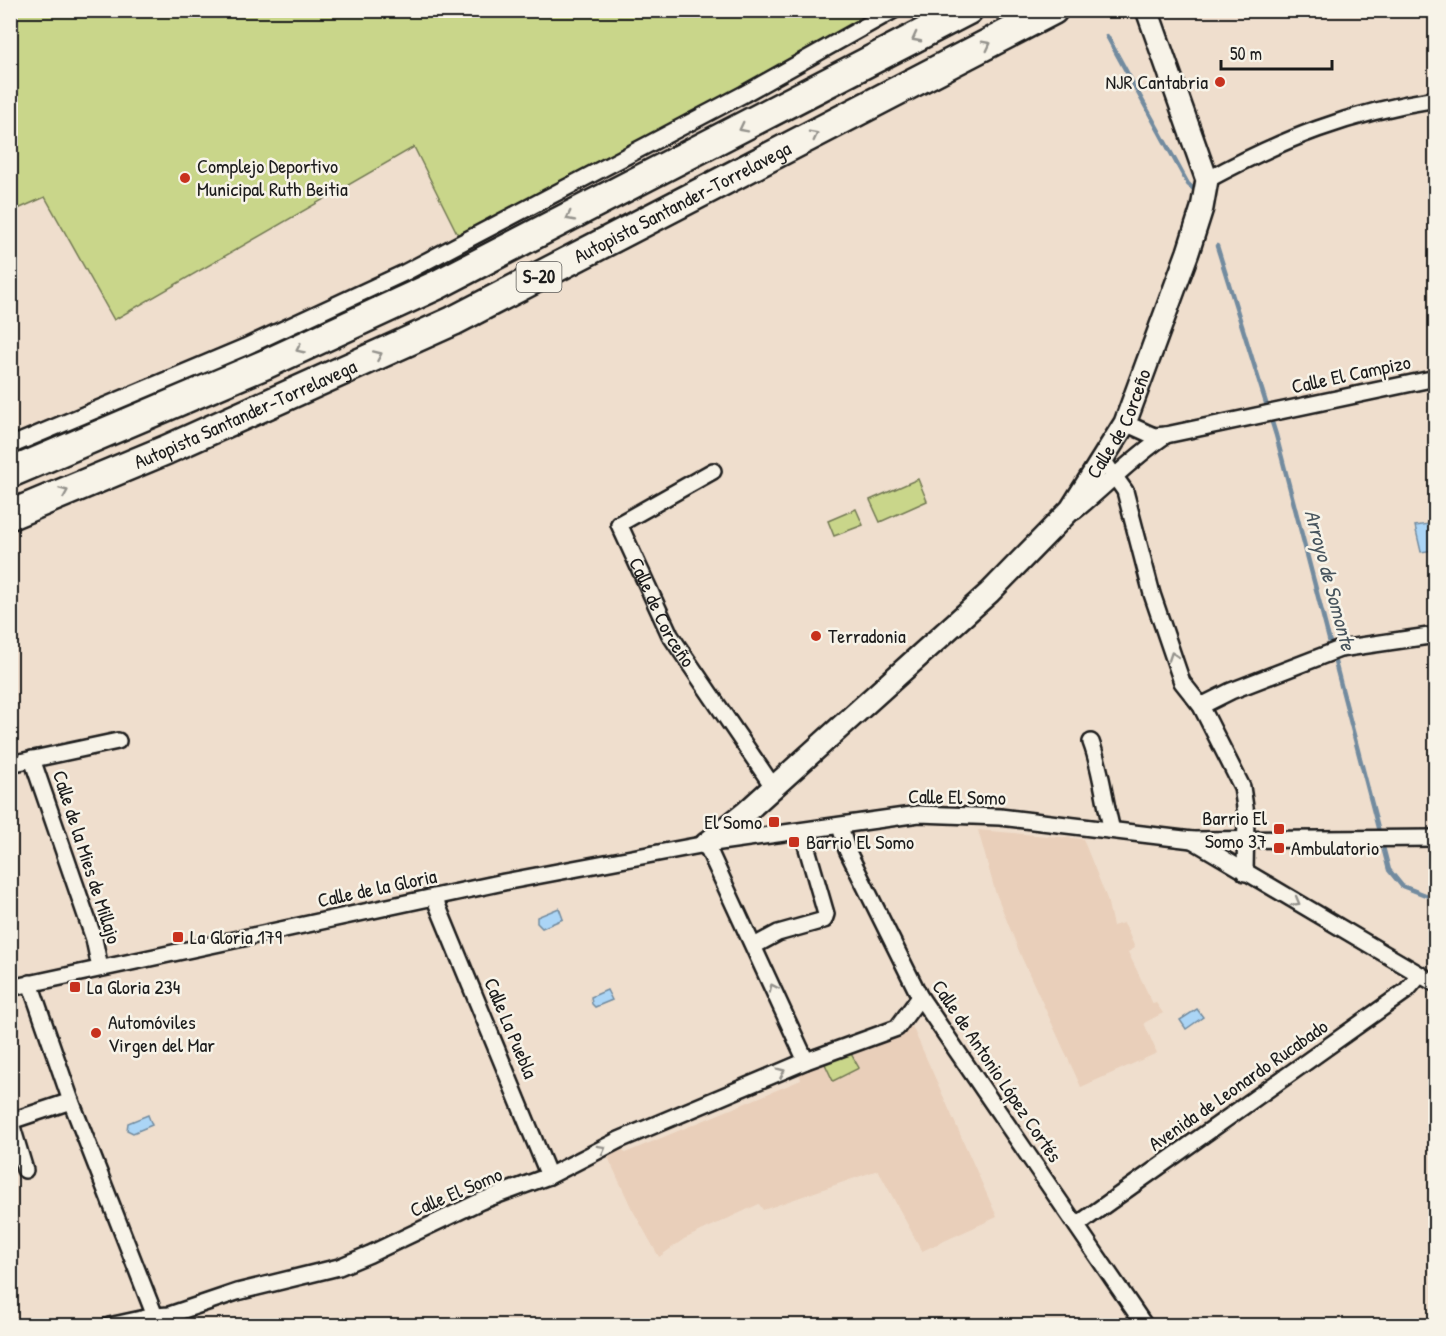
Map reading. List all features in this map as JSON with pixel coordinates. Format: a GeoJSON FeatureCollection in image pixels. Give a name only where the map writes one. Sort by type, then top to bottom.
{"type":"FeatureCollection","features":[{"type":"Feature","properties":{"kind":"highway","name":"Autopista Santander-Torrelavega"},"geometry":{"type":"LineString","coordinates":[[10,473],[266,364],[437,285],[968,10]]}},
{"type":"Feature","properties":{"kind":"highway","name":"Autopista Santander-Torrelavega"},"geometry":{"type":"LineString","coordinates":[[10,514],[165,450],[453,321],[1053,10]]}},
{"type":"Feature","properties":{"kind":"main road"},"geometry":{"type":"LineString","coordinates":[[1147,10],[1207,180]]}},
{"type":"Feature","properties":{"kind":"main road","name":"Calle de Corceño"},"geometry":{"type":"LineString","coordinates":[[706,844],[745,813],[772,785],[990,592],[1115,467],[1121,430],[1188,252],[1202,208],[1207,180]]}},
{"type":"Feature","properties":{"kind":"main road","name":"Calle de Corceño"},"geometry":{"type":"LineString","coordinates":[[734,840],[745,813]]}},
{"type":"Feature","properties":{"kind":"street"},"geometry":{"type":"LineString","coordinates":[[10,446],[245,347],[405,273],[744,93],[894,10]]}},
{"type":"Feature","properties":{"kind":"street"},"geometry":{"type":"LineString","coordinates":[[1207,180],[1292,137],[1383,107],[1436,99]]}},
{"type":"Feature","properties":{"kind":"street","name":"Calle El Campizo"},"geometry":{"type":"LineString","coordinates":[[1166,435],[1436,378]]}},
{"type":"Feature","properties":{"kind":"street"},"geometry":{"type":"LineString","coordinates":[[1121,430],[1154,436],[1166,435]]}},
{"type":"Feature","properties":{"kind":"street"},"geometry":{"type":"LineString","coordinates":[[1115,467],[1166,435]]}},
{"type":"Feature","properties":{"kind":"street","name":"Calle de Corceño"},"geometry":{"type":"LineString","coordinates":[[1115,467],[1125,491],[1152,594],[1182,682],[1201,706]]}},
{"type":"Feature","properties":{"kind":"street","name":"Calle de Corceño"},"geometry":{"type":"LineString","coordinates":[[712,471],[619,524],[670,635],[772,785]]}},
{"type":"Feature","properties":{"kind":"street"},"geometry":{"type":"LineString","coordinates":[[1245,873],[1246,814],[1242,787],[1201,706],[1340,649],[1436,636]]}},
{"type":"Feature","properties":{"kind":"street","name":"Calle de la Mies de Millajo"},"geometry":{"type":"LineString","coordinates":[[10,765],[118,741]]}},
{"type":"Feature","properties":{"kind":"street"},"geometry":{"type":"LineString","coordinates":[[1091,742],[1102,771],[1105,804],[1112,830]]}},
{"type":"Feature","properties":{"kind":"street","name":"Calle de la Mies de Millajo"},"geometry":{"type":"LineString","coordinates":[[32,759],[94,939],[100,968]]}},
{"type":"Feature","properties":{"kind":"street","name":"Calle El Somo"},"geometry":{"type":"LineString","coordinates":[[734,840],[947,813],[1000,816],[1192,840],[1436,838]]}},
{"type":"Feature","properties":{"kind":"street","name":"Calle de Antonio López Cortés"},"geometry":{"type":"LineString","coordinates":[[840,825],[847,850],[920,997],[1145,1326]]}},
{"type":"Feature","properties":{"kind":"street"},"geometry":{"type":"LineString","coordinates":[[754,946],[778,933],[824,920],[826,914],[802,831]]}},
{"type":"Feature","properties":{"kind":"street","name":"Calle de la Gloria"},"geometry":{"type":"LineString","coordinates":[[10,988],[434,897],[734,840]]}},
{"type":"Feature","properties":{"kind":"street"},"geometry":{"type":"LineString","coordinates":[[1192,840],[1436,984]]}},
{"type":"Feature","properties":{"kind":"street"},"geometry":{"type":"LineString","coordinates":[[706,844],[806,1061]]}},
{"type":"Feature","properties":{"kind":"street","name":"Calle La Puebla"},"geometry":{"type":"LineString","coordinates":[[434,897],[549,1176]]}},
{"type":"Feature","properties":{"kind":"street","name":"Avenida de Leonardo Rucabado"},"geometry":{"type":"LineString","coordinates":[[1077,1225],[1406,991],[1420,975]]}},
{"type":"Feature","properties":{"kind":"street"},"geometry":{"type":"LineString","coordinates":[[30,983],[71,1101],[155,1316]]}},
{"type":"Feature","properties":{"kind":"street","name":"Calle El Somo"},"geometry":{"type":"LineString","coordinates":[[110,1326],[155,1316],[169,1316],[247,1289],[339,1267],[481,1201],[549,1176],[619,1140],[806,1061],[897,1028],[920,997]]}},
{"type":"Feature","properties":{"kind":"street"},"geometry":{"type":"LineString","coordinates":[[25,1170],[11,1120],[71,1101]]}},
{"type":"Feature","properties":{"kind":"shaded area"},"geometry":{"type":"Polygon","coordinates":[[[978,830],[1083,839],[1107,899],[1113,926],[1123,923],[1126,927],[1135,948],[1128,952],[1153,1004],[1156,1003],[1163,1013],[1144,1023],[1157,1053],[1081,1087],[1021,956],[995,891],[978,830]]]}},
{"type":"Feature","properties":{"kind":"shaded area"},"geometry":{"type":"Polygon","coordinates":[[[912,1026],[997,1217],[922,1251],[878,1170],[763,1210],[759,1204],[684,1239],[659,1257],[631,1207],[607,1155],[622,1148],[625,1153],[801,1080],[799,1073],[912,1026]]]}},
{"type":"Feature","properties":{"kind":"green space","name":"Complejo Deportivo Municipal Ruth Beitia"},"geometry":{"type":"Polygon","coordinates":[[[11,11],[879,11],[459,237],[414,147],[114,320],[45,197],[11,212],[11,11]]]}},
{"type":"Feature","properties":{"kind":"green space"},"geometry":{"type":"Polygon","coordinates":[[[918,479],[927,501],[880,522],[870,500],[918,479]]]}},
{"type":"Feature","properties":{"kind":"green space"},"geometry":{"type":"Polygon","coordinates":[[[856,509],[863,525],[834,536],[828,521],[856,509]]]}},
{"type":"Feature","properties":{"kind":"green space"},"geometry":{"type":"Polygon","coordinates":[[[850,1052],[859,1068],[833,1081],[824,1062],[850,1052]]]}},
{"type":"Feature","properties":{"kind":"water"},"geometry":{"type":"Polygon","coordinates":[[[1429,524],[1434,550],[1421,552],[1415,526],[1429,524]]]}},
{"type":"Feature","properties":{"kind":"water"},"geometry":{"type":"Polygon","coordinates":[[[559,908],[563,919],[542,928],[537,923],[537,917],[559,908]]]}},
{"type":"Feature","properties":{"kind":"water"},"geometry":{"type":"Polygon","coordinates":[[[607,990],[612,1000],[595,1007],[591,997],[607,990]]]}},
{"type":"Feature","properties":{"kind":"water"},"geometry":{"type":"Polygon","coordinates":[[[1197,1009],[1203,1017],[1186,1029],[1180,1020],[1197,1009]]]}},
{"type":"Feature","properties":{"kind":"water"},"geometry":{"type":"Polygon","coordinates":[[[148,1115],[152,1125],[133,1133],[127,1130],[128,1123],[148,1115]]]}},
{"type":"Feature","properties":{"kind":"waterway"},"geometry":{"type":"LineString","coordinates":[[1107,36],[1188,184],[1196,191]]}},
{"type":"Feature","properties":{"kind":"waterway","name":"Arroyo de Somonte"},"geometry":{"type":"LineString","coordinates":[[1217,246],[1276,435],[1389,870],[1402,886],[1436,899]]}},
{"type":"Feature","properties":{"kind":"place","name":"NJR Cantabria"},"geometry":{"type":"Point","coordinates":[1220,82]}},
{"type":"Feature","properties":{"kind":"place","name":"Complejo Deportivo Municipal Ruth Beitia"},"geometry":{"type":"Point","coordinates":[185,178]}},
{"type":"Feature","properties":{"kind":"place","name":"Terradonia"},"geometry":{"type":"Point","coordinates":[816,636]}},
{"type":"Feature","properties":{"kind":"place","name":"El Somo"},"geometry":{"type":"Point","coordinates":[774,822]}},
{"type":"Feature","properties":{"kind":"place","name":"Barrio El Somo 37"},"geometry":{"type":"Point","coordinates":[1279,829]}},
{"type":"Feature","properties":{"kind":"place","name":"Barrio El Somo"},"geometry":{"type":"Point","coordinates":[794,842]}},
{"type":"Feature","properties":{"kind":"place","name":"Ambulatorio"},"geometry":{"type":"Point","coordinates":[1279,848]}},
{"type":"Feature","properties":{"kind":"place","name":"La Gloria 179"},"geometry":{"type":"Point","coordinates":[178,937]}},
{"type":"Feature","properties":{"kind":"place","name":"La Gloria 234"},"geometry":{"type":"Point","coordinates":[75,987]}},
{"type":"Feature","properties":{"kind":"place","name":"Automóviles Virgen del Mar"},"geometry":{"type":"Point","coordinates":[96,1033]}}]}
